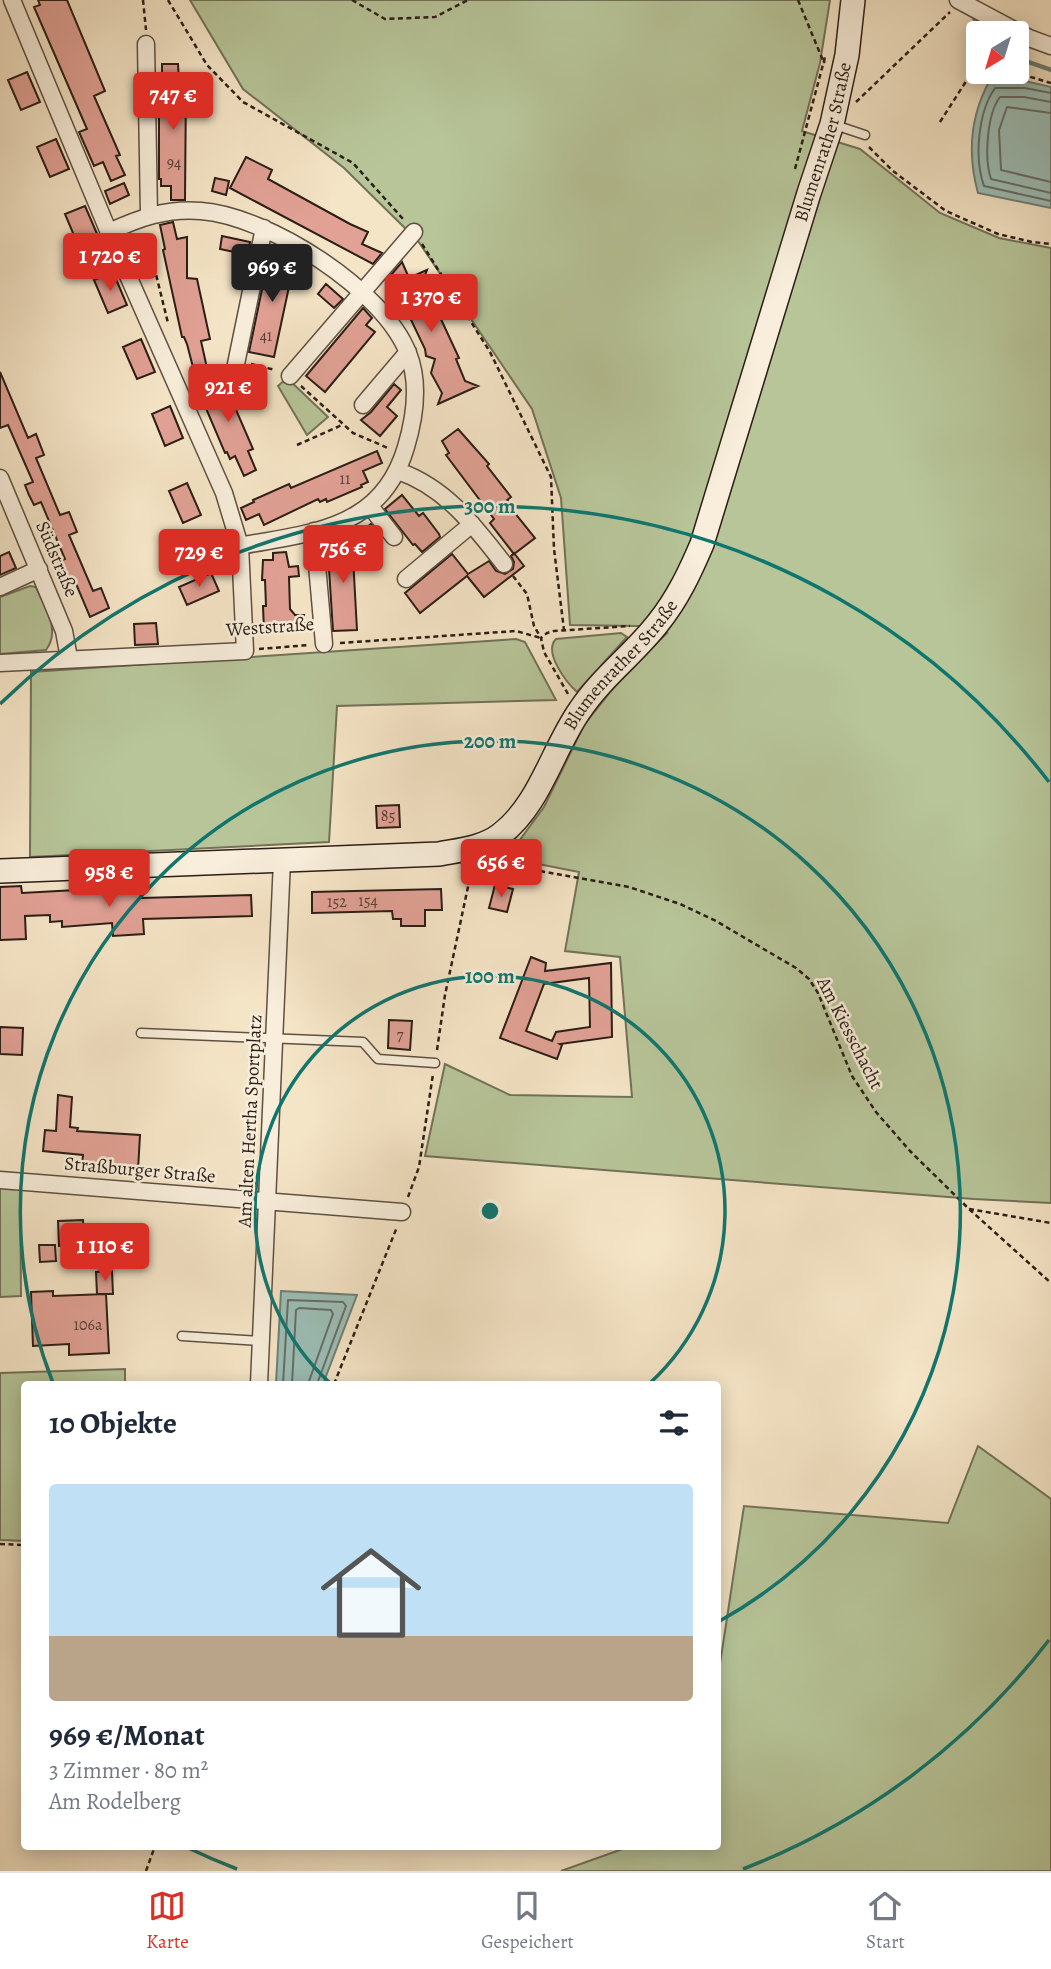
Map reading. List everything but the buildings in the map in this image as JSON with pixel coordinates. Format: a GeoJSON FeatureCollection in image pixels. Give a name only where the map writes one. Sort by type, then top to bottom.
{"type":"FeatureCollection","features":[{"type":"Feature","properties":{"kind":"street"},"geometry":{"type":"LineString","coordinates":[[12,0],[109,232],[224,493],[240,546],[244,651]]}},
{"type":"Feature","properties":{"kind":"street","name":"Blumenrather Straße"},"geometry":{"type":"LineString","coordinates":[[0,871],[439,854],[475,848],[500,835],[528,806],[578,712],[598,685],[657,625],[677,597],[702,544],[809,193],[839,126],[852,0]]}},
{"type":"Feature","properties":{"kind":"street"},"geometry":{"type":"LineString","coordinates":[[960,1],[1029,38],[1051,46]]}},
{"type":"Feature","properties":{"kind":"street"},"geometry":{"type":"LineString","coordinates":[[146,44],[146,216]]}},
{"type":"Feature","properties":{"kind":"street"},"geometry":{"type":"LineString","coordinates":[[109,232],[146,216],[171,211],[202,211],[229,216],[264,228],[311,253],[361,292],[385,316],[408,352],[416,391],[412,429],[401,464],[370,506],[332,527],[240,546]]}},
{"type":"Feature","properties":{"kind":"street"},"geometry":{"type":"LineString","coordinates":[[236,364],[264,228]]}},
{"type":"Feature","properties":{"kind":"street"},"geometry":{"type":"LineString","coordinates":[[290,376],[414,232]]}},
{"type":"Feature","properties":{"kind":"street"},"geometry":{"type":"LineString","coordinates":[[363,405],[408,352]]}},
{"type":"Feature","properties":{"kind":"street"},"geometry":{"type":"LineString","coordinates":[[401,464],[452,501],[504,564]]}},
{"type":"Feature","properties":{"kind":"street","name":"Südstraße"},"geometry":{"type":"LineString","coordinates":[[0,478],[64,631],[69,658]]}},
{"type":"Feature","properties":{"kind":"street"},"geometry":{"type":"LineString","coordinates":[[370,506],[394,537]]}},
{"type":"Feature","properties":{"kind":"street"},"geometry":{"type":"LineString","coordinates":[[406,579],[472,524]]}},
{"type":"Feature","properties":{"kind":"street"},"geometry":{"type":"LineString","coordinates":[[314,531],[324,644]]}},
{"type":"Feature","properties":{"kind":"street"},"geometry":{"type":"LineString","coordinates":[[0,587],[40,569]]}},
{"type":"Feature","properties":{"kind":"street","name":"Weststraße"},"geometry":{"type":"LineString","coordinates":[[0,663],[244,651]]}},
{"type":"Feature","properties":{"kind":"street","name":"Am alten Hertha Sportplatz"},"geometry":{"type":"LineString","coordinates":[[259,1381],[282,860]]}},
{"type":"Feature","properties":{"kind":"street","name":"Straßburger Straße"},"geometry":{"type":"LineString","coordinates":[[0,1180],[402,1212]]}},
{"type":"Feature","properties":{"kind":"lane"},"geometry":{"type":"LineString","coordinates":[[839,126],[862,134]]}},
{"type":"Feature","properties":{"kind":"lane"},"geometry":{"type":"LineString","coordinates":[[141,1033],[363,1042],[377,1059],[435,1063]]}},
{"type":"Feature","properties":{"kind":"lane"},"geometry":{"type":"LineString","coordinates":[[182,1336],[261,1341]]}},
{"type":"Feature","properties":{"kind":"path"},"geometry":{"type":"LineString","coordinates":[[143,0],[146,44]]}},
{"type":"Feature","properties":{"kind":"path"},"geometry":{"type":"LineString","coordinates":[[168,0],[207,65],[243,102],[353,163],[414,232],[490,352],[551,477],[554,550],[564,630]]}},
{"type":"Feature","properties":{"kind":"path"},"geometry":{"type":"LineString","coordinates":[[352,0],[385,19],[435,17],[468,0]]}},
{"type":"Feature","properties":{"kind":"path"},"geometry":{"type":"LineString","coordinates":[[796,168],[810,119],[816,92],[822,68],[825,57],[824,63],[820,54],[812,36],[798,0]]}},
{"type":"Feature","properties":{"kind":"path"},"geometry":{"type":"LineString","coordinates":[[839,126],[853,105],[960,1]]}},
{"type":"Feature","properties":{"kind":"path"},"geometry":{"type":"LineString","coordinates":[[1029,76],[1051,83]]}},
{"type":"Feature","properties":{"kind":"path"},"geometry":{"type":"LineString","coordinates":[[940,122],[966,81]]}},
{"type":"Feature","properties":{"kind":"path"},"geometry":{"type":"LineString","coordinates":[[862,134],[876,156],[946,211],[998,234],[1051,244]]}},
{"type":"Feature","properties":{"kind":"path"},"geometry":{"type":"LineString","coordinates":[[146,216],[170,331]]}},
{"type":"Feature","properties":{"kind":"path"},"geometry":{"type":"LineString","coordinates":[[177,384],[211,369],[243,362],[287,373],[353,433],[373,440],[401,464]]}},
{"type":"Feature","properties":{"kind":"path"},"geometry":{"type":"LineString","coordinates":[[297,445],[343,424]]}},
{"type":"Feature","properties":{"kind":"path"},"geometry":{"type":"LineString","coordinates":[[504,564],[527,594],[534,626],[541,638],[544,652],[578,712]]}},
{"type":"Feature","properties":{"kind":"path"},"geometry":{"type":"LineString","coordinates":[[541,638],[547,633],[564,630],[657,625]]}},
{"type":"Feature","properties":{"kind":"path","name":"Weststraße"},"geometry":{"type":"LineString","coordinates":[[244,651],[516,631],[541,638]]}},
{"type":"Feature","properties":{"kind":"path"},"geometry":{"type":"LineString","coordinates":[[335,1381],[419,1167],[445,995],[474,859]]}},
{"type":"Feature","properties":{"kind":"path","name":"Am Kiesschacht"},"geometry":{"type":"LineString","coordinates":[[490,862],[629,887],[680,904],[716,921],[796,968],[809,979],[818,993],[852,1076],[876,1112],[969,1209],[1051,1283]]}},
{"type":"Feature","properties":{"kind":"path"},"geometry":{"type":"LineString","coordinates":[[969,1209],[1051,1223]]}},
{"type":"Feature","properties":{"kind":"path"},"geometry":{"type":"LineString","coordinates":[[0,1544],[21,1545]]}},
{"type":"Feature","properties":{"kind":"path"},"geometry":{"type":"LineString","coordinates":[[146,1871],[154,1850]]}},
{"type":"Feature","properties":{"kind":"green space"},"geometry":{"type":"Polygon","coordinates":[[[190,0],[830,0],[820,63],[802,131],[860,149],[940,213],[999,238],[1051,248],[1051,1203],[425,1156],[445,1064],[510,1095],[632,1097],[620,957],[565,951],[579,872],[498,856],[519,841],[544,807],[584,725],[623,676],[667,633],[638,626],[570,625],[561,498],[532,409],[418,241],[344,168],[243,89],[190,0]]]}},
{"type":"Feature","properties":{"kind":"green space"},"geometry":{"type":"Polygon","coordinates":[[[287,378],[328,417],[307,435],[278,386],[287,378]]]}},
{"type":"Feature","properties":{"kind":"green space"},"geometry":{"type":"Polygon","coordinates":[[[30,586],[36,587],[50,619],[50,642],[46,650],[0,654],[0,597],[30,586]]]}},
{"type":"Feature","properties":{"kind":"green space"},"geometry":{"type":"Polygon","coordinates":[[[621,633],[627,637],[577,692],[554,659],[552,651],[556,639],[621,633]]]}},
{"type":"Feature","properties":{"kind":"green space"},"geometry":{"type":"Polygon","coordinates":[[[516,639],[525,642],[556,700],[337,706],[329,842],[30,857],[31,672],[516,639]]]}},
{"type":"Feature","properties":{"kind":"green space"},"geometry":{"type":"Polygon","coordinates":[[[0,1185],[20,1186],[21,1296],[0,1297],[0,1185]]]}},
{"type":"Feature","properties":{"kind":"green space"},"geometry":{"type":"Polygon","coordinates":[[[125,1369],[125,1381],[21,1381],[21,1541],[0,1540],[0,1373],[125,1369]]]}},
{"type":"Feature","properties":{"kind":"green space"},"geometry":{"type":"Polygon","coordinates":[[[978,1446],[1051,1499],[1051,1871],[561,1871],[620,1850],[721,1850],[721,1657],[744,1506],[948,1523],[978,1446]]]}},
{"type":"Feature","properties":{"kind":"water"},"geometry":{"type":"Polygon","coordinates":[[[1029,82],[1051,87],[1051,208],[978,193],[972,164],[972,135],[988,84],[1029,82]]]}},
{"type":"Feature","properties":{"kind":"water"},"geometry":{"type":"Polygon","coordinates":[[[281,1291],[357,1295],[324,1381],[276,1381],[281,1291]]]}},
{"type":"Feature","properties":{"kind":"waterway"},"geometry":{"type":"LineString","coordinates":[[973,15],[976,21]]}},
{"type":"Feature","properties":{"kind":"waterway"},"geometry":{"type":"LineString","coordinates":[[1029,62],[1051,70]]}}]}
